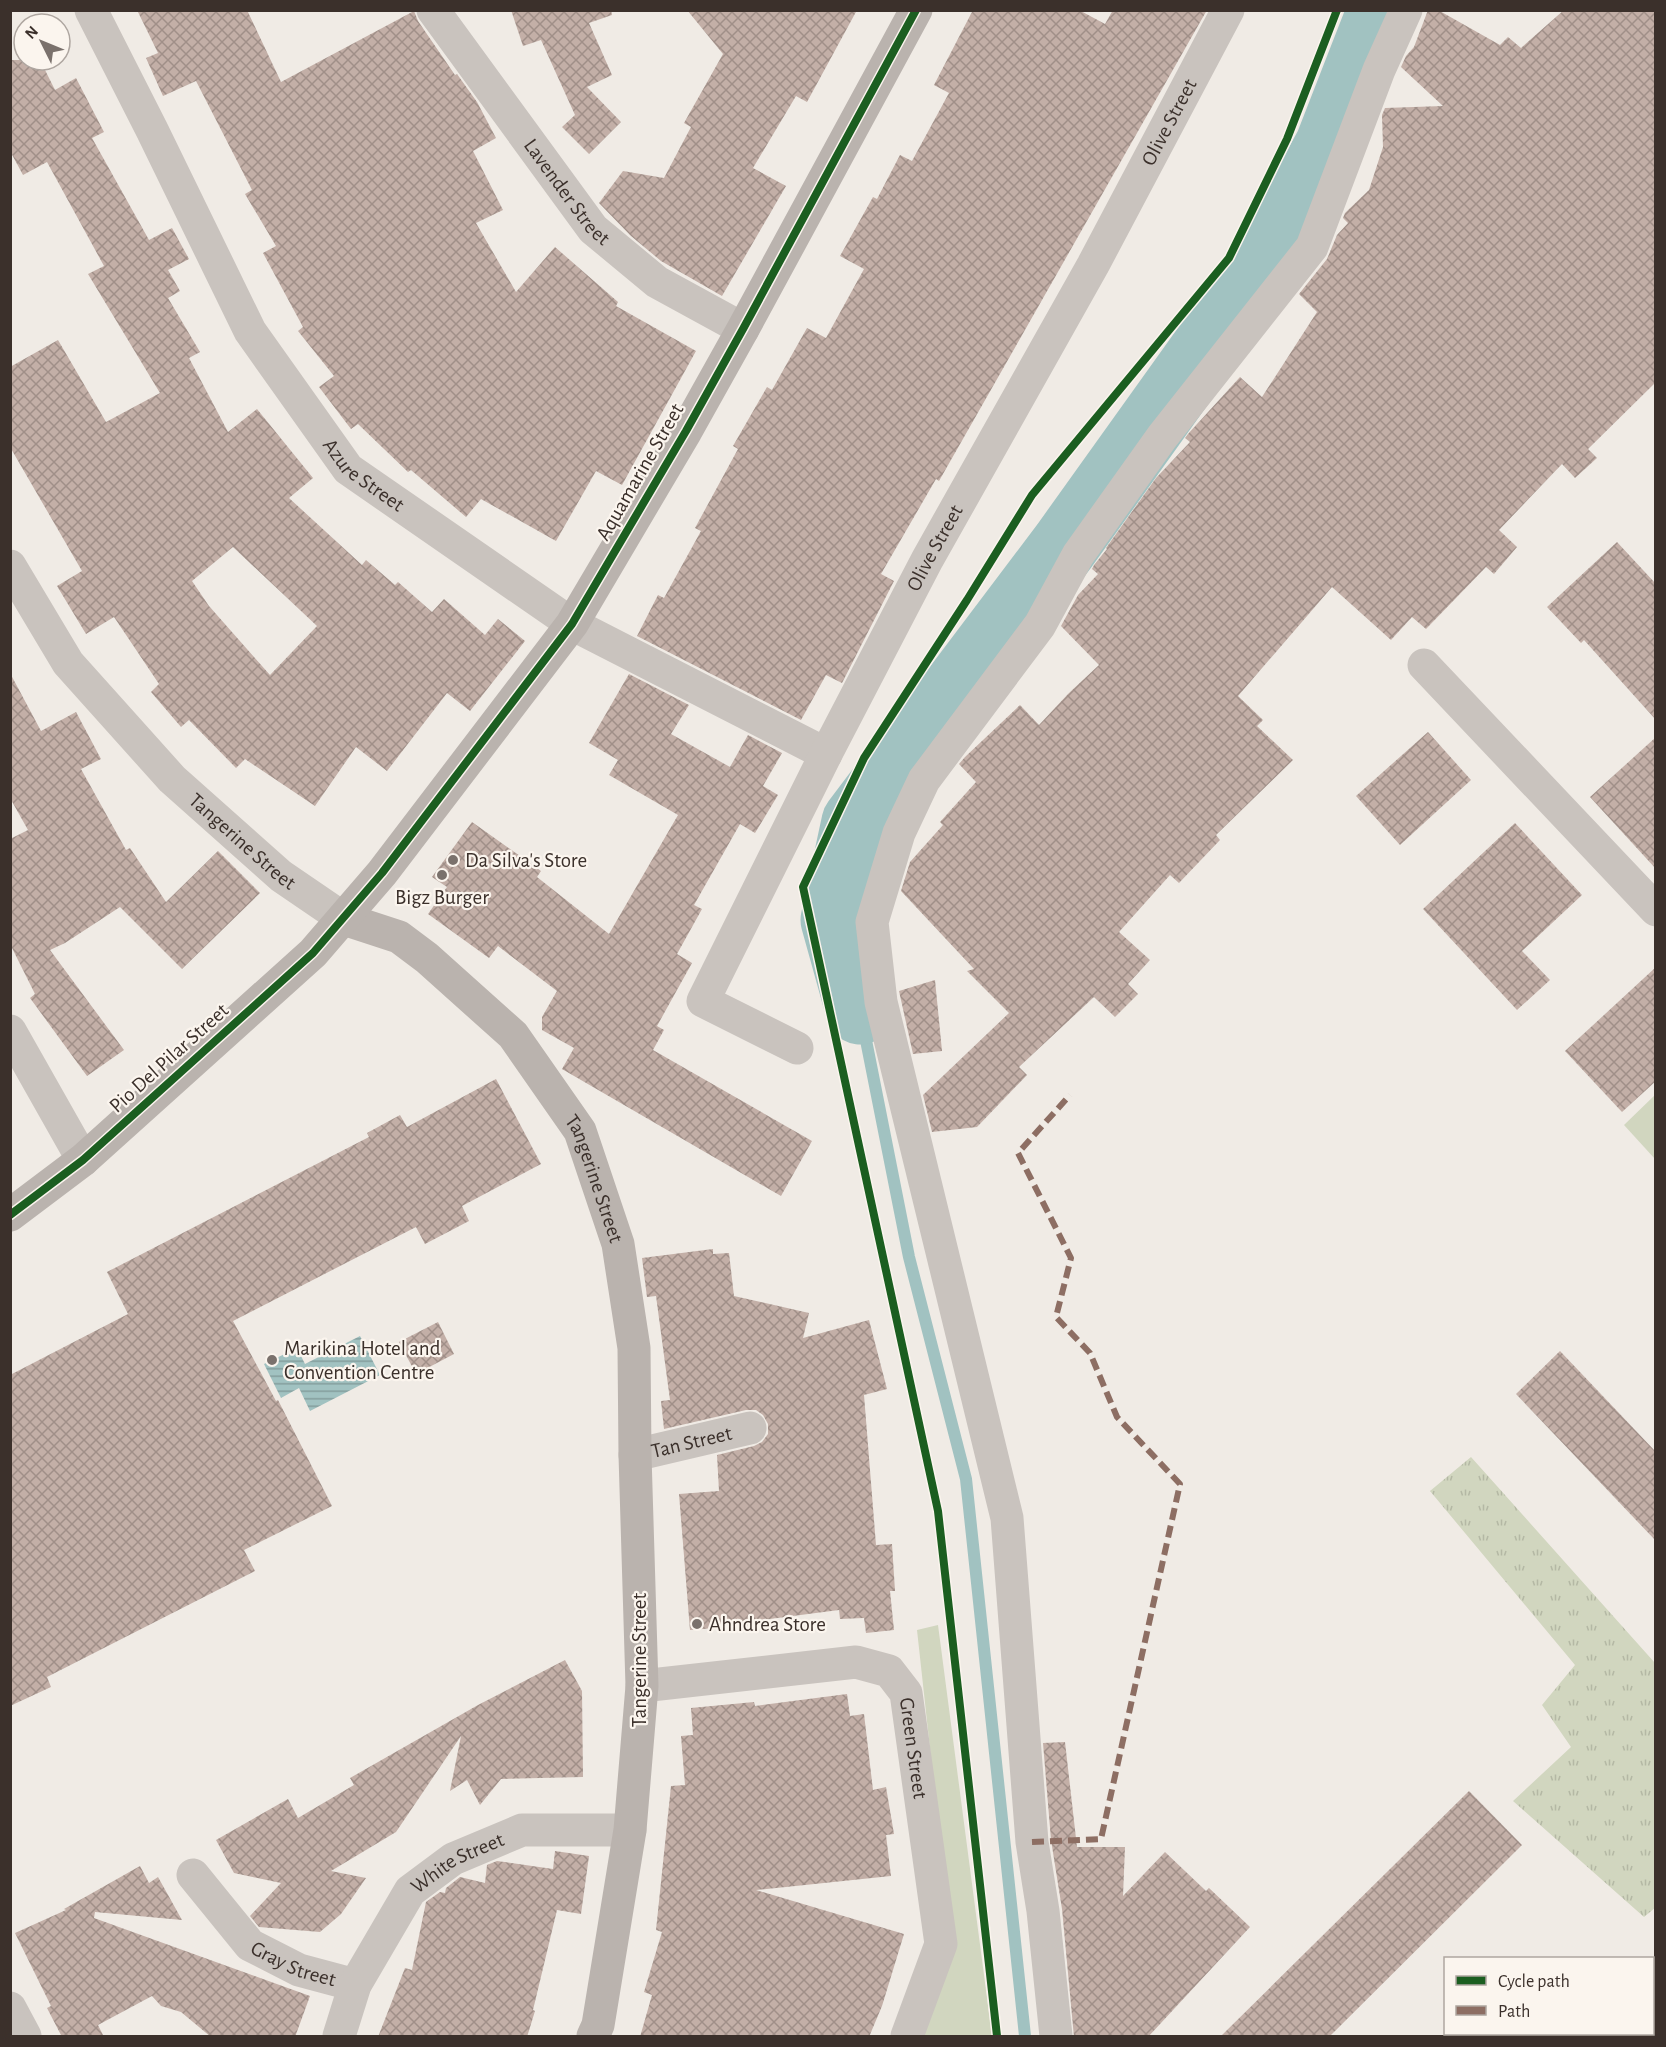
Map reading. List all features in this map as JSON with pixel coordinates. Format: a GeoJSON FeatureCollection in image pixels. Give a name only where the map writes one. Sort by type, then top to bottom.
{"type":"FeatureCollection","features":[{"type":"Feature","properties":{"kind":"street","name":"Azure Street"},"geometry":{"type":"LineString","coordinates":[[91,10],[158,141],[250,331],[348,469],[572,624],[826,754]]}},
{"type":"Feature","properties":{"kind":"street","name":"Lavender Street"},"geometry":{"type":"LineString","coordinates":[[433,10],[593,229],[657,282],[743,328]]}},
{"type":"Feature","properties":{"kind":"street","name":"Aquamarine Street"},"geometry":{"type":"LineString","coordinates":[[344,919],[389,864],[572,624],[686,431],[916,10]]}},
{"type":"Feature","properties":{"kind":"street","name":"Olive Street"},"geometry":{"type":"LineString","coordinates":[[797,1048],[703,1001],[826,754],[927,560],[1093,265],[1228,10]]}},
{"type":"Feature","properties":{"kind":"street"},"geometry":{"type":"LineString","coordinates":[[1056,2037],[1043,1911],[1032,1842],[1006,1518],[881,1002],[872,922],[898,833],[924,780],[1040,625],[1078,555],[1162,437],[1312,247],[1379,70],[1406,10]]}},
{"type":"Feature","properties":{"kind":"street","name":"Tangerine Street"},"geometry":{"type":"LineString","coordinates":[[10,566],[68,663],[172,779],[281,876],[344,919],[399,937],[427,958],[513,1035],[580,1131],[618,1244],[634,1348],[642,1686],[630,1830],[598,2025],[593,2037]]}},
{"type":"Feature","properties":{"kind":"street"},"geometry":{"type":"LineString","coordinates":[[1424,665],[1656,910]]}},
{"type":"Feature","properties":{"kind":"street","name":"Pio Del Pilar Street"},"geometry":{"type":"LineString","coordinates":[[10,1215],[83,1160],[313,953],[344,919]]}},
{"type":"Feature","properties":{"kind":"street"},"geometry":{"type":"LineString","coordinates":[[10,1031],[83,1160]]}},
{"type":"Feature","properties":{"kind":"street","name":"Tan Street"},"geometry":{"type":"LineString","coordinates":[[635,1455],[750,1428]]}},
{"type":"Feature","properties":{"kind":"street","name":"Green Street"},"geometry":{"type":"LineString","coordinates":[[642,1686],[856,1662],[889,1671],[906,1693],[941,1944],[907,2037]]}},
{"type":"Feature","properties":{"kind":"street","name":"White Street"},"geometry":{"type":"LineString","coordinates":[[339,2037],[355,1985],[410,1891],[453,1859],[522,1830],[630,1830]]}},
{"type":"Feature","properties":{"kind":"street","name":"Gray Street"},"geometry":{"type":"LineString","coordinates":[[193,1875],[250,1945],[299,1970],[355,1985]]}},
{"type":"Feature","properties":{"kind":"street"},"geometry":{"type":"LineString","coordinates":[[10,2008],[25,2037]]}},
{"type":"Feature","properties":{"kind":"green space"},"geometry":{"type":"Polygon","coordinates":[[[1655,1095],[1655,1159],[1624,1125],[1655,1095]]]}},
{"type":"Feature","properties":{"kind":"green space"},"geometry":{"type":"Polygon","coordinates":[[[1471,1457],[1655,1663],[1656,1907],[1644,1917],[1513,1801],[1571,1747],[1542,1705],[1575,1665],[1430,1491],[1471,1457]]]}},
{"type":"Feature","properties":{"kind":"green space"},"geometry":{"type":"Polygon","coordinates":[[[938,1625],[992,2036],[921,2036],[952,1949],[917,1630],[938,1625]]]}},
{"type":"Feature","properties":{"kind":"water"},"geometry":{"type":"Polygon","coordinates":[[[360,1336],[380,1375],[310,1411],[299,1388],[281,1398],[264,1364],[297,1348],[305,1364],[360,1336]]]}},
{"type":"Feature","properties":{"kind":"building"},"geometry":{"type":"Polygon","coordinates":[[[137,10],[247,10],[281,82],[414,11],[418,21],[455,75],[457,74],[477,102],[496,138],[473,151],[503,210],[476,223],[516,292],[555,247],[618,302],[616,306],[696,351],[622,485],[596,471],[556,541],[481,499],[466,517],[411,470],[408,472],[358,424],[351,429],[319,387],[334,376],[298,331],[303,327],[263,253],[276,246],[245,194],[252,190],[196,81],[163,96],[146,58],[158,53],[137,10]]]}},
{"type":"Feature","properties":{"kind":"building"},"geometry":{"type":"Polygon","coordinates":[[[511,10],[611,10],[612,15],[589,23],[612,75],[587,87],[621,122],[589,154],[562,127],[575,115],[541,40],[523,46],[511,10]]]}},
{"type":"Feature","properties":{"kind":"building"},"geometry":{"type":"Polygon","coordinates":[[[687,10],[857,10],[807,102],[796,96],[753,168],[786,186],[722,296],[661,261],[631,236],[599,203],[623,171],[664,178],[691,127],[684,123],[723,54],[687,10]]]}},
{"type":"Feature","properties":{"kind":"building"},"geometry":{"type":"Polygon","coordinates":[[[973,10],[1079,10],[1105,24],[1113,10],[1207,10],[939,481],[936,479],[881,574],[894,581],[842,683],[826,675],[801,720],[637,636],[658,595],[664,598],[701,531],[695,528],[738,449],[733,446],[767,387],[772,390],[807,328],[826,338],[864,269],[840,256],[873,197],[877,199],[900,155],[912,161],[949,93],[934,85],[973,10]]]}},
{"type":"Feature","properties":{"kind":"building"},"geometry":{"type":"Polygon","coordinates":[[[1428,10],[1438,10],[1500,45],[1508,37],[1521,48],[1564,10],[1656,10],[1656,382],[1588,449],[1597,458],[1575,478],[1562,464],[1499,530],[1517,547],[1494,574],[1486,567],[1426,629],[1412,617],[1391,640],[1332,587],[1238,696],[1263,720],[1257,726],[1293,760],[1216,835],[1220,840],[1179,883],[1170,875],[1119,932],[1150,960],[1128,984],[1138,994],[1115,1017],[1094,997],[1019,1067],[1027,1075],[977,1127],[932,1132],[923,1095],[1009,1013],[967,971],[974,969],[901,891],[910,862],[943,825],[940,822],[976,782],[959,764],[965,757],[1020,705],[1039,725],[1099,665],[1061,626],[1078,595],[1098,574],[1092,569],[1094,565],[1156,478],[1190,442],[1185,438],[1188,434],[1240,377],[1262,397],[1317,312],[1299,294],[1327,259],[1337,235],[1348,223],[1343,218],[1345,213],[1369,190],[1383,147],[1382,115],[1385,108],[1443,106],[1401,67],[1406,56],[1414,47],[1428,10]]]}},
{"type":"Feature","properties":{"kind":"building"},"geometry":{"type":"Polygon","coordinates":[[[10,60],[12,60],[12,72],[46,72],[55,90],[76,78],[104,132],[92,138],[149,240],[172,228],[189,259],[168,270],[180,291],[168,298],[200,352],[189,358],[228,432],[257,409],[313,478],[289,498],[362,565],[366,560],[395,585],[398,582],[432,612],[444,599],[485,635],[498,619],[525,641],[470,711],[447,693],[387,771],[356,747],[315,806],[245,759],[236,768],[189,720],[181,727],[151,692],[159,684],[114,617],[86,634],[57,586],[82,571],[10,447],[10,367],[58,340],[106,422],[160,393],[88,274],[104,266],[47,162],[23,175],[10,151],[10,60]],[[233,547],[192,581],[209,606],[270,675],[317,626],[233,547]]]}},
{"type":"Feature","properties":{"kind":"building"},"geometry":{"type":"Polygon","coordinates":[[[1617,542],[1656,584],[1656,720],[1584,640],[1581,643],[1547,607],[1617,542]]]}},
{"type":"Feature","properties":{"kind":"building"},"geometry":{"type":"Polygon","coordinates":[[[10,673],[41,731],[76,712],[101,759],[81,769],[126,850],[130,848],[166,902],[218,851],[260,893],[182,969],[120,907],[65,943],[50,950],[124,1050],[87,1076],[30,998],[35,994],[10,944],[10,839],[28,830],[10,798],[10,673]]]}},
{"type":"Feature","properties":{"kind":"building"},"geometry":{"type":"Polygon","coordinates":[[[629,674],[689,705],[671,734],[730,767],[748,735],[782,753],[763,786],[778,795],[755,833],[740,824],[694,905],[702,909],[677,954],[692,963],[657,1026],[664,1030],[653,1050],[812,1141],[781,1196],[562,1069],[574,1048],[542,1030],[542,1017],[557,991],[498,946],[489,958],[428,914],[447,887],[432,877],[472,822],[541,871],[537,877],[609,934],[678,815],[609,775],[618,760],[589,743],[629,674]]]}},
{"type":"Feature","properties":{"kind":"building"},"geometry":{"type":"Polygon","coordinates":[[[1428,732],[1471,780],[1400,845],[1356,796],[1428,732]]]}},
{"type":"Feature","properties":{"kind":"building"},"geometry":{"type":"Polygon","coordinates":[[[1656,737],[1656,869],[1590,797],[1656,737]]]}},
{"type":"Feature","properties":{"kind":"building"},"geometry":{"type":"Polygon","coordinates":[[[1515,823],[1582,895],[1522,951],[1550,980],[1517,1010],[1423,909],[1515,823]]]}},
{"type":"Feature","properties":{"kind":"building"},"geometry":{"type":"Polygon","coordinates":[[[1656,967],[1656,1081],[1622,1112],[1565,1051],[1656,967]]]}},
{"type":"Feature","properties":{"kind":"building"},"geometry":{"type":"Polygon","coordinates":[[[935,980],[942,1051],[913,1054],[899,991],[935,980]]]}},
{"type":"Feature","properties":{"kind":"building"},"geometry":{"type":"Polygon","coordinates":[[[496,1079],[541,1164],[462,1206],[469,1221],[425,1244],[416,1227],[233,1321],[276,1401],[278,1400],[332,1506],[244,1550],[255,1571],[47,1677],[51,1687],[10,1706],[10,1375],[128,1314],[107,1272],[369,1137],[367,1133],[400,1115],[407,1127],[496,1079]]]}},
{"type":"Feature","properties":{"kind":"building"},"geometry":{"type":"Polygon","coordinates":[[[713,1249],[713,1254],[729,1253],[734,1296],[809,1313],[803,1338],[869,1320],[887,1389],[864,1395],[876,1545],[892,1544],[895,1591],[890,1591],[894,1630],[866,1633],[864,1618],[840,1619],[839,1610],[754,1621],[754,1625],[690,1630],[679,1494],[719,1491],[717,1455],[762,1442],[768,1434],[768,1424],[763,1415],[756,1410],[746,1410],[664,1429],[661,1401],[670,1400],[656,1296],[647,1297],[642,1258],[713,1249]]]}},
{"type":"Feature","properties":{"kind":"building"},"geometry":{"type":"Polygon","coordinates":[[[438,1322],[454,1354],[416,1374],[399,1342],[438,1322]]]}},
{"type":"Feature","properties":{"kind":"building"},"geometry":{"type":"Polygon","coordinates":[[[1560,1351],[1656,1452],[1656,1541],[1516,1394],[1560,1351]]]}},
{"type":"Feature","properties":{"kind":"building"},"geometry":{"type":"Polygon","coordinates":[[[565,1660],[582,1691],[583,1777],[501,1779],[480,1805],[467,1780],[450,1791],[461,1736],[396,1832],[331,1871],[366,1878],[341,1914],[320,1932],[259,1927],[250,1916],[281,1883],[234,1873],[216,1840],[288,1799],[298,1818],[354,1785],[350,1778],[478,1705],[565,1660]]]}},
{"type":"Feature","properties":{"kind":"building"},"geometry":{"type":"Polygon","coordinates":[[[847,1694],[850,1716],[864,1714],[873,1790],[886,1787],[894,1834],[886,1835],[891,1876],[756,1890],[904,1934],[882,2006],[869,2037],[640,2037],[652,1995],[644,1992],[662,1932],[656,1930],[671,1786],[685,1785],[681,1736],[693,1735],[691,1708],[754,1702],[755,1706],[847,1694]]]}},
{"type":"Feature","properties":{"kind":"building"},"geometry":{"type":"Polygon","coordinates":[[[1065,1742],[1077,1847],[1125,1847],[1123,1896],[1165,1852],[1206,1891],[1209,1888],[1250,1927],[1148,2037],[1074,2037],[1062,1909],[1051,1840],[1043,1743],[1065,1742]]]}},
{"type":"Feature","properties":{"kind":"building"},"geometry":{"type":"Polygon","coordinates":[[[1469,1791],[1522,1845],[1329,2037],[1220,2037],[1469,1791]]]}},
{"type":"Feature","properties":{"kind":"building"},"geometry":{"type":"Polygon","coordinates":[[[555,1851],[589,1856],[581,1914],[557,1910],[533,2010],[535,2011],[527,2037],[378,2037],[405,1968],[412,1970],[426,1902],[440,1892],[445,1893],[446,1888],[460,1877],[485,1883],[487,1865],[497,1861],[553,1869],[555,1851]]]}},
{"type":"Feature","properties":{"kind":"building"},"geometry":{"type":"Polygon","coordinates":[[[140,1866],[149,1883],[158,1877],[182,1920],[95,1912],[94,1918],[310,1996],[295,2037],[211,2037],[181,2012],[161,2006],[152,1996],[98,2025],[104,2037],[62,2037],[47,2008],[51,2006],[15,1933],[66,1910],[64,1909],[140,1866]]]}},
{"type":"Feature","properties":{"kind":"waterway"},"geometry":{"type":"LineString","coordinates":[[860,1010],[835,920],[856,822],[1065,545],[1256,278],[1329,146],[1382,10]]}},
{"type":"Feature","properties":{"kind":"waterway"},"geometry":{"type":"LineString","coordinates":[[860,1010],[909,1257],[966,1479],[1025,2036]]}},
{"type":"Feature","properties":{"kind":"marked path"},"geometry":{"type":"LineString","coordinates":[[1032,1842],[1101,1839],[1180,1484],[1117,1417],[1090,1353],[1056,1317],[1071,1258],[1018,1153],[1070,1095]]}},
{"type":"Feature","properties":{"kind":"cycle path"},"geometry":{"type":"LineString","coordinates":[[10,1215],[83,1160],[313,953],[382,873],[572,624],[686,431],[916,10]]}},
{"type":"Feature","properties":{"kind":"cycle path"},"geometry":{"type":"LineString","coordinates":[[997,2036],[938,1511],[803,887],[864,758],[1032,495],[1229,258],[1287,139],[1337,10]]}},
{"type":"Feature","properties":{"kind":"place","name":"Da Silva's Store"},"geometry":{"type":"Point","coordinates":[453,860]}},
{"type":"Feature","properties":{"kind":"place","name":"Bigz Burger"},"geometry":{"type":"Point","coordinates":[442,875]}},
{"type":"Feature","properties":{"kind":"place","name":"Marikina Hotel and Convention Centre"},"geometry":{"type":"Point","coordinates":[272,1360]}},
{"type":"Feature","properties":{"kind":"place","name":"Ahndrea Store"},"geometry":{"type":"Point","coordinates":[697,1624]}}]}
